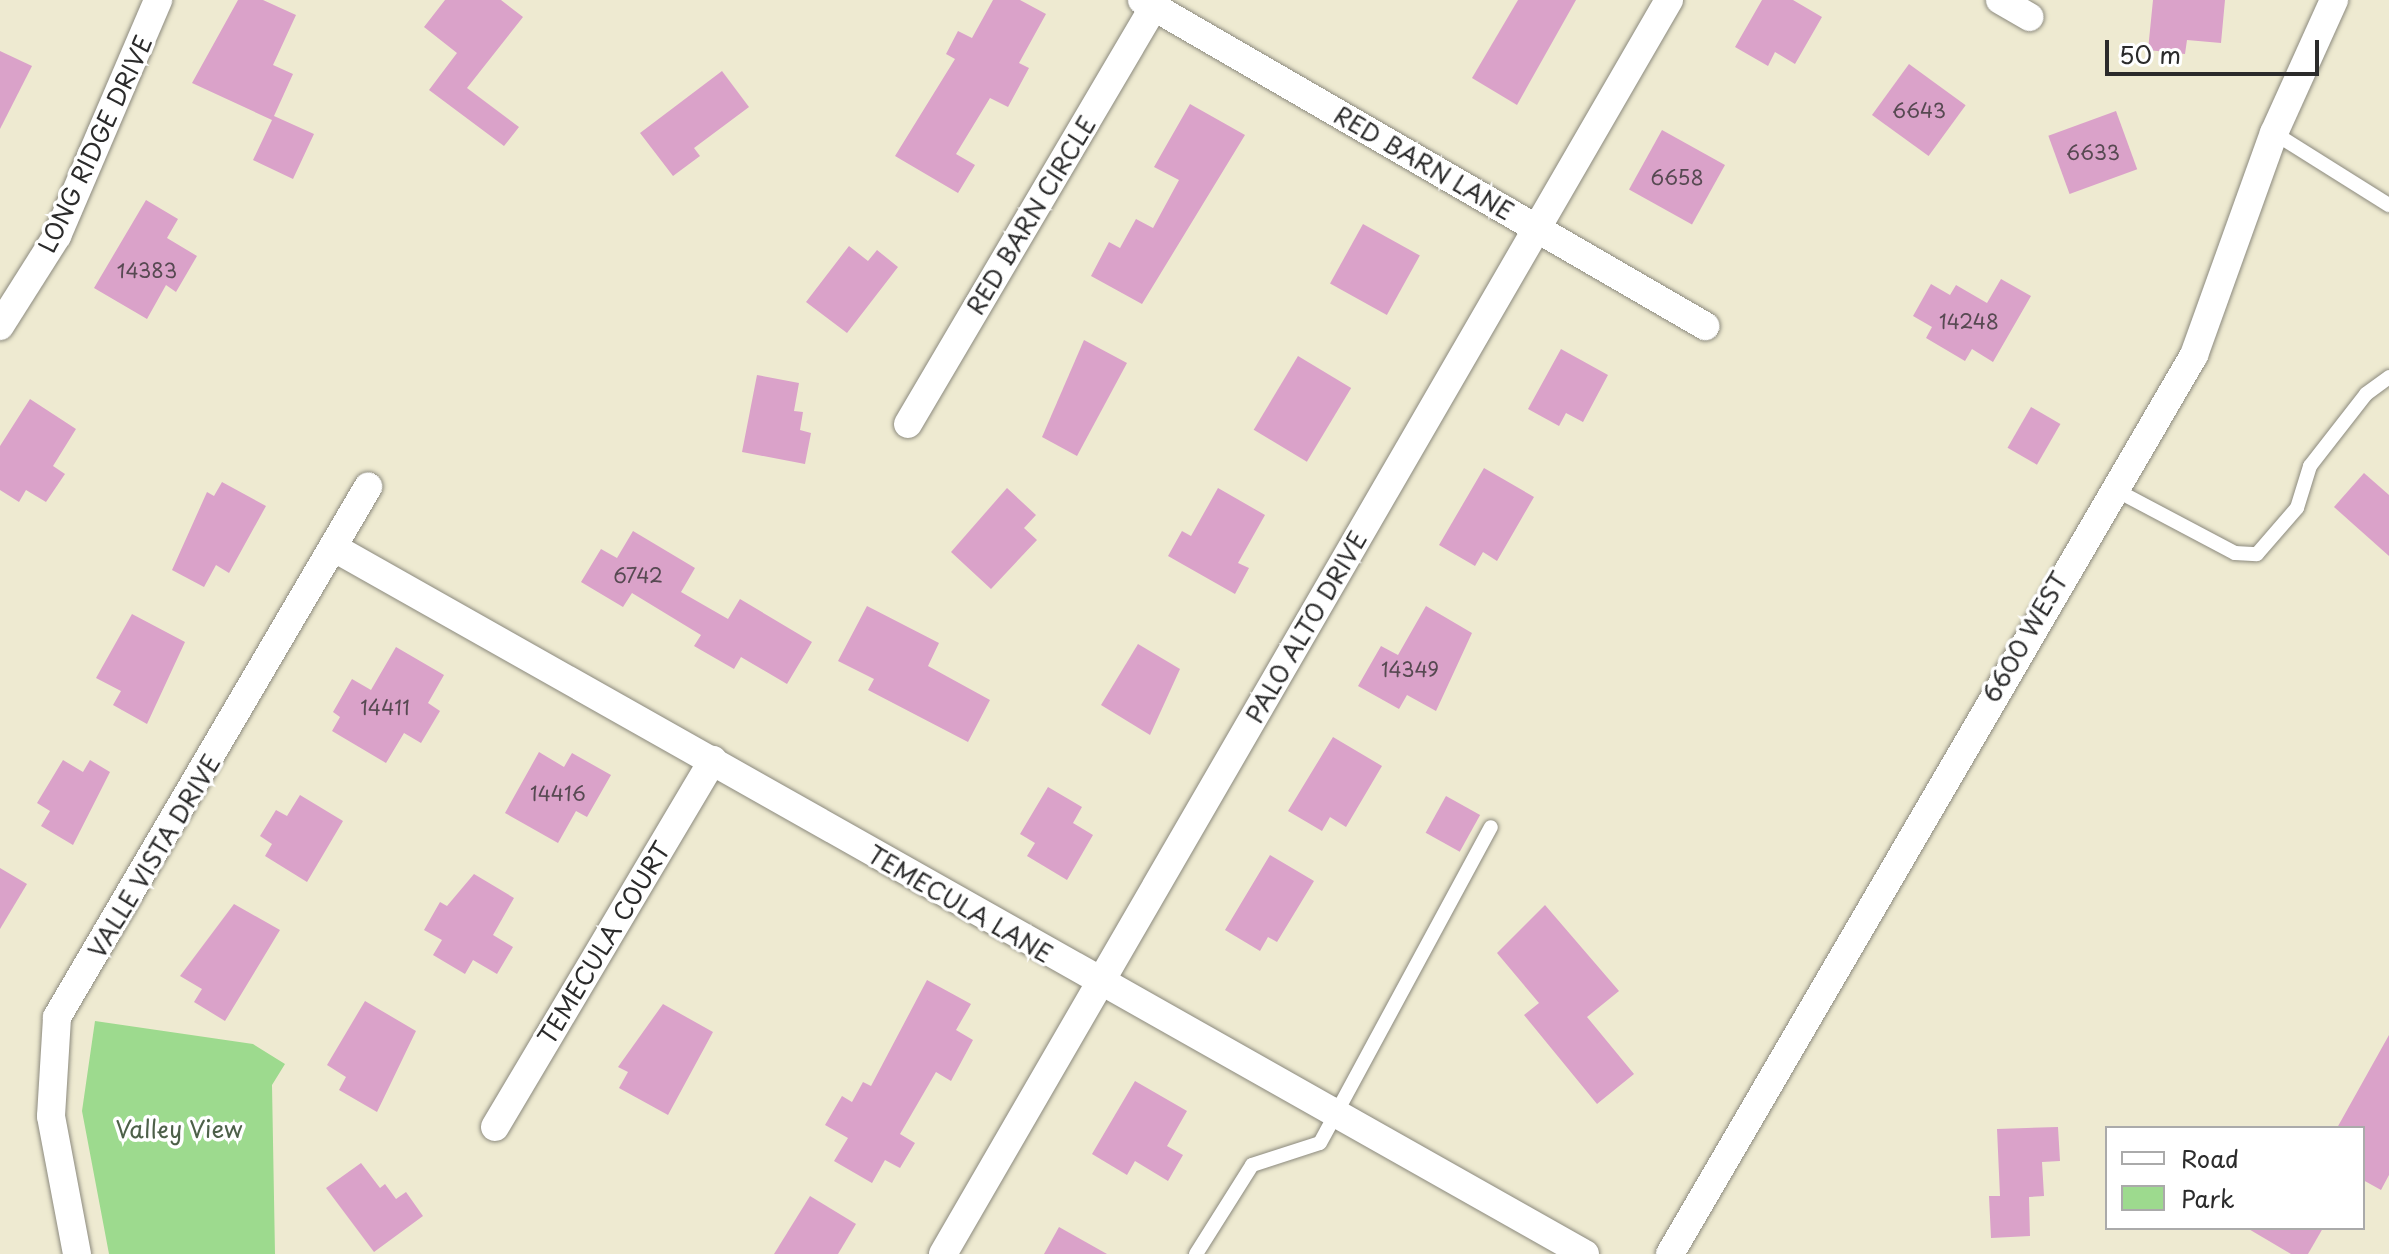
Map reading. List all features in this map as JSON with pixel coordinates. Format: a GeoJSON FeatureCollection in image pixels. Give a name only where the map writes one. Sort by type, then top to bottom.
{"type":"FeatureCollection","features":[{"type":"Feature","properties":{"kind":"street","name":"LONG RIDGE DRIVE"},"geometry":{"type":"LineString","coordinates":[[0,326],[57,236],[158,0]]}},
{"type":"Feature","properties":{"kind":"street","name":"PALO ALTO DRIVE"},"geometry":{"type":"LineString","coordinates":[[943,1254],[1669,0]]}},
{"type":"Feature","properties":{"kind":"street"},"geometry":{"type":"LineString","coordinates":[[2000,0],[2030,17]]}},
{"type":"Feature","properties":{"kind":"street","name":"6600 WEST"},"geometry":{"type":"LineString","coordinates":[[1670,1254],[2213,318],[2274,133],[2334,0]]}},
{"type":"Feature","properties":{"kind":"street","name":"RED BARN LANE"},"geometry":{"type":"LineString","coordinates":[[1148,4],[1705,326]]}},
{"type":"Feature","properties":{"kind":"street","name":"RED BARN CIRCLE"},"geometry":{"type":"LineString","coordinates":[[908,424],[1148,4]]}},
{"type":"Feature","properties":{"kind":"street","name":"VALLE VISTA DRIVE"},"geometry":{"type":"LineString","coordinates":[[77,1254],[51,1116],[57,1017],[338,550],[368,487]]}},
{"type":"Feature","properties":{"kind":"street","name":"TEMECULA LANE"},"geometry":{"type":"LineString","coordinates":[[338,550],[713,760],[1099,984],[1585,1254]]}},
{"type":"Feature","properties":{"kind":"street","name":"TEMECULA COURT"},"geometry":{"type":"LineString","coordinates":[[495,1127],[713,760]]}},
{"type":"Feature","properties":{"kind":"lane"},"geometry":{"type":"LineString","coordinates":[[2274,133],[2389,205]]}},
{"type":"Feature","properties":{"kind":"lane"},"geometry":{"type":"LineString","coordinates":[[2112,488],[2235,553],[2257,554],[2297,508],[2310,466],[2366,394],[2389,377]]}},
{"type":"Feature","properties":{"kind":"lane"},"geometry":{"type":"LineString","coordinates":[[1196,1254],[1252,1165],[1320,1143],[1333,1113],[1491,827]]}},
{"type":"Feature","properties":{"kind":"green space","name":"Valley View"},"geometry":{"type":"Polygon","coordinates":[[[95,1021],[253,1044],[285,1064],[272,1085],[275,1254],[109,1254],[82,1111],[95,1021]]]}},
{"type":"Feature","properties":{"kind":"building"},"geometry":{"type":"Polygon","coordinates":[[[238,0],[263,0],[296,15],[273,65],[293,74],[274,116],[314,134],[293,179],[253,160],[272,120],[192,83],[238,0]]]}},
{"type":"Feature","properties":{"kind":"building"},"geometry":{"type":"Polygon","coordinates":[[[445,0],[501,0],[523,17],[467,88],[519,127],[504,146],[429,90],[457,53],[424,27],[445,0]]]}},
{"type":"Feature","properties":{"kind":"building"},"geometry":{"type":"Polygon","coordinates":[[[993,0],[1020,0],[1046,14],[1019,63],[1029,68],[1008,107],[990,98],[956,154],[975,165],[958,193],[895,156],[955,59],[946,54],[958,31],[972,38],[993,0]]]}},
{"type":"Feature","properties":{"kind":"building"},"geometry":{"type":"Polygon","coordinates":[[[1518,0],[1576,0],[1517,105],[1472,78],[1518,0]]]}},
{"type":"Feature","properties":{"kind":"building"},"geometry":{"type":"Polygon","coordinates":[[[1762,0],[1793,0],[1822,17],[1795,64],[1775,52],[1768,66],[1735,47],[1762,0]]]}},
{"type":"Feature","properties":{"kind":"building"},"geometry":{"type":"Polygon","coordinates":[[[2153,0],[2225,0],[2221,43],[2187,40],[2185,54],[2148,50],[2153,0]]]}},
{"type":"Feature","properties":{"kind":"building"},"geometry":{"type":"Polygon","coordinates":[[[0,51],[32,66],[0,129],[0,51]]]}},
{"type":"Feature","properties":{"kind":"building"},"geometry":{"type":"Polygon","coordinates":[[[1909,64],[1966,105],[1929,156],[1872,115],[1909,64]]]}},
{"type":"Feature","properties":{"kind":"building"},"geometry":{"type":"Polygon","coordinates":[[[722,71],[749,107],[694,148],[700,156],[673,176],[640,133],[722,71]]]}},
{"type":"Feature","properties":{"kind":"building"},"geometry":{"type":"Polygon","coordinates":[[[1190,104],[1245,135],[1142,304],[1091,276],[1109,242],[1120,248],[1136,219],[1153,228],[1179,180],[1154,167],[1190,104]]]}},
{"type":"Feature","properties":{"kind":"building"},"geometry":{"type":"Polygon","coordinates":[[[2116,111],[2137,169],[2070,194],[2048,136],[2116,111]]]}},
{"type":"Feature","properties":{"kind":"building"},"geometry":{"type":"Polygon","coordinates":[[[1662,130],[1725,165],[1692,224],[1629,189],[1662,130]]]}},
{"type":"Feature","properties":{"kind":"building"},"geometry":{"type":"Polygon","coordinates":[[[146,200],[178,219],[167,238],[197,256],[176,292],[166,285],[147,319],[94,288],[146,200]]]}},
{"type":"Feature","properties":{"kind":"building"},"geometry":{"type":"Polygon","coordinates":[[[1363,224],[1420,256],[1387,315],[1330,283],[1363,224]]]}},
{"type":"Feature","properties":{"kind":"building"},"geometry":{"type":"Polygon","coordinates":[[[849,246],[868,261],[877,250],[898,267],[847,333],[806,302],[849,246]]]}},
{"type":"Feature","properties":{"kind":"building"},"geometry":{"type":"Polygon","coordinates":[[[2001,279],[2031,296],[1993,362],[1972,349],[1965,361],[1926,338],[1932,327],[1913,316],[1931,284],[1950,295],[1956,285],[1987,303],[2001,279]]]}},
{"type":"Feature","properties":{"kind":"building"},"geometry":{"type":"Polygon","coordinates":[[[1084,340],[1127,363],[1077,456],[1042,437],[1084,340]]]}},
{"type":"Feature","properties":{"kind":"building"},"geometry":{"type":"Polygon","coordinates":[[[1561,349],[1608,375],[1583,422],[1566,413],[1559,426],[1528,409],[1561,349]]]}},
{"type":"Feature","properties":{"kind":"building"},"geometry":{"type":"Polygon","coordinates":[[[1298,356],[1351,388],[1307,462],[1254,430],[1298,356]]]}},
{"type":"Feature","properties":{"kind":"building"},"geometry":{"type":"Polygon","coordinates":[[[757,375],[799,383],[794,411],[803,412],[800,430],[811,433],[805,464],[742,452],[757,375]]]}},
{"type":"Feature","properties":{"kind":"building"},"geometry":{"type":"Polygon","coordinates":[[[30,399],[76,429],[53,466],[65,474],[46,502],[26,490],[19,502],[0,490],[0,446],[30,399]]]}},
{"type":"Feature","properties":{"kind":"building"},"geometry":{"type":"Polygon","coordinates":[[[2031,407],[2060,424],[2037,465],[2008,448],[2031,407]]]}},
{"type":"Feature","properties":{"kind":"building"},"geometry":{"type":"Polygon","coordinates":[[[1484,468],[1534,497],[1497,561],[1483,552],[1475,566],[1439,545],[1484,468]]]}},
{"type":"Feature","properties":{"kind":"building"},"geometry":{"type":"Polygon","coordinates":[[[2364,473],[2389,495],[2389,556],[2334,507],[2364,473]]]}},
{"type":"Feature","properties":{"kind":"building"},"geometry":{"type":"Polygon","coordinates":[[[222,482],[266,506],[229,573],[216,565],[204,587],[172,570],[207,492],[214,496],[222,482]]]}},
{"type":"Feature","properties":{"kind":"building"},"geometry":{"type":"Polygon","coordinates":[[[1007,488],[1036,515],[1024,528],[1037,540],[991,589],[951,552],[1007,488]]]}},
{"type":"Feature","properties":{"kind":"building"},"geometry":{"type":"Polygon","coordinates":[[[1218,488],[1265,515],[1238,563],[1249,568],[1235,594],[1168,556],[1182,531],[1191,536],[1218,488]]]}},
{"type":"Feature","properties":{"kind":"building"},"geometry":{"type":"Polygon","coordinates":[[[633,531],[695,568],[681,592],[728,619],[740,599],[812,642],[787,684],[741,657],[734,669],[694,646],[701,635],[632,593],[623,607],[581,582],[601,549],[617,558],[633,531]]]}},
{"type":"Feature","properties":{"kind":"building"},"geometry":{"type":"Polygon","coordinates":[[[867,606],[939,643],[928,666],[990,700],[968,742],[868,690],[874,679],[838,661],[867,606]]]}},
{"type":"Feature","properties":{"kind":"building"},"geometry":{"type":"Polygon","coordinates":[[[1426,606],[1472,633],[1436,711],[1407,695],[1399,709],[1358,686],[1381,646],[1398,655],[1426,606]]]}},
{"type":"Feature","properties":{"kind":"building"},"geometry":{"type":"Polygon","coordinates":[[[132,614],[185,642],[147,724],[113,705],[121,691],[96,678],[132,614]]]}},
{"type":"Feature","properties":{"kind":"building"},"geometry":{"type":"Polygon","coordinates":[[[1138,644],[1180,669],[1150,735],[1101,705],[1138,644]]]}},
{"type":"Feature","properties":{"kind":"building"},"geometry":{"type":"Polygon","coordinates":[[[396,647],[444,675],[428,703],[440,711],[421,743],[404,733],[386,763],[332,731],[340,717],[333,712],[352,679],[371,690],[396,647]]]}},
{"type":"Feature","properties":{"kind":"building"},"geometry":{"type":"Polygon","coordinates":[[[1333,737],[1382,766],[1346,827],[1330,817],[1322,831],[1288,811],[1333,737]]]}},
{"type":"Feature","properties":{"kind":"building"},"geometry":{"type":"Polygon","coordinates":[[[539,752],[564,767],[572,753],[611,775],[587,817],[576,811],[558,843],[505,813],[539,752]]]}},
{"type":"Feature","properties":{"kind":"building"},"geometry":{"type":"Polygon","coordinates":[[[63,760],[83,772],[90,760],[110,772],[73,845],[41,826],[50,811],[37,803],[63,760]]]}},
{"type":"Feature","properties":{"kind":"building"},"geometry":{"type":"Polygon","coordinates":[[[1048,787],[1082,807],[1073,823],[1093,835],[1067,880],[1027,856],[1035,843],[1020,834],[1048,787]]]}},
{"type":"Feature","properties":{"kind":"building"},"geometry":{"type":"Polygon","coordinates":[[[300,795],[343,821],[307,882],[265,856],[272,844],[260,836],[276,810],[287,816],[300,795]]]}},
{"type":"Feature","properties":{"kind":"building"},"geometry":{"type":"Polygon","coordinates":[[[1446,796],[1480,815],[1460,852],[1426,833],[1446,796]]]}},
{"type":"Feature","properties":{"kind":"building"},"geometry":{"type":"Polygon","coordinates":[[[1270,855],[1314,881],[1277,942],[1268,937],[1260,951],[1225,930],[1270,855]]]}},
{"type":"Feature","properties":{"kind":"building"},"geometry":{"type":"Polygon","coordinates":[[[0,868],[27,884],[0,929],[0,868]]]}},
{"type":"Feature","properties":{"kind":"building"},"geometry":{"type":"Polygon","coordinates":[[[474,874],[514,898],[493,935],[513,947],[497,974],[473,960],[465,974],[433,955],[442,940],[424,930],[440,902],[447,906],[474,874]]]}},
{"type":"Feature","properties":{"kind":"building"},"geometry":{"type":"Polygon","coordinates":[[[234,904],[280,930],[225,1021],[194,1002],[202,989],[180,976],[234,904]]]}},
{"type":"Feature","properties":{"kind":"building"},"geometry":{"type":"Polygon","coordinates":[[[1545,905],[1619,991],[1587,1017],[1634,1074],[1597,1104],[1524,1015],[1539,1003],[1497,953],[1545,905]]]}},
{"type":"Feature","properties":{"kind":"building"},"geometry":{"type":"Polygon","coordinates":[[[927,980],[971,1004],[956,1030],[973,1040],[951,1081],[936,1072],[900,1134],[915,1143],[900,1168],[885,1160],[872,1183],[834,1161],[848,1138],[825,1125],[842,1096],[852,1102],[863,1082],[871,1086],[927,980]]]}},
{"type":"Feature","properties":{"kind":"building"},"geometry":{"type":"Polygon","coordinates":[[[365,1001],[416,1031],[377,1112],[339,1090],[346,1077],[327,1065],[365,1001]]]}},
{"type":"Feature","properties":{"kind":"building"},"geometry":{"type":"Polygon","coordinates":[[[663,1004],[713,1032],[668,1115],[619,1088],[628,1072],[618,1067],[663,1004]]]}},
{"type":"Feature","properties":{"kind":"building"},"geometry":{"type":"Polygon","coordinates":[[[2389,1035],[2389,1175],[2381,1190],[2365,1181],[2365,1126],[2338,1126],[2389,1035]]]}},
{"type":"Feature","properties":{"kind":"building"},"geometry":{"type":"Polygon","coordinates":[[[1135,1081],[1187,1111],[1167,1146],[1183,1155],[1168,1181],[1135,1161],[1127,1175],[1092,1154],[1135,1081]]]}},
{"type":"Feature","properties":{"kind":"building"},"geometry":{"type":"Polygon","coordinates":[[[2058,1127],[2060,1161],[2042,1162],[2044,1196],[2029,1197],[2030,1236],[1991,1238],[1989,1196],[2000,1196],[1997,1129],[2058,1127]]]}},
{"type":"Feature","properties":{"kind":"building"},"geometry":{"type":"Polygon","coordinates":[[[361,1163],[380,1188],[385,1184],[396,1199],[406,1192],[423,1216],[374,1252],[326,1188],[361,1163]]]}},
{"type":"Feature","properties":{"kind":"building"},"geometry":{"type":"Polygon","coordinates":[[[810,1196],[856,1224],[838,1254],[774,1254],[810,1196]]]}},
{"type":"Feature","properties":{"kind":"building"},"geometry":{"type":"Polygon","coordinates":[[[1059,1227],[1107,1254],[1044,1254],[1059,1227]]]}},
{"type":"Feature","properties":{"kind":"building"},"geometry":{"type":"Polygon","coordinates":[[[2250,1230],[2322,1230],[2308,1254],[2291,1254],[2250,1230]]]}}]}
